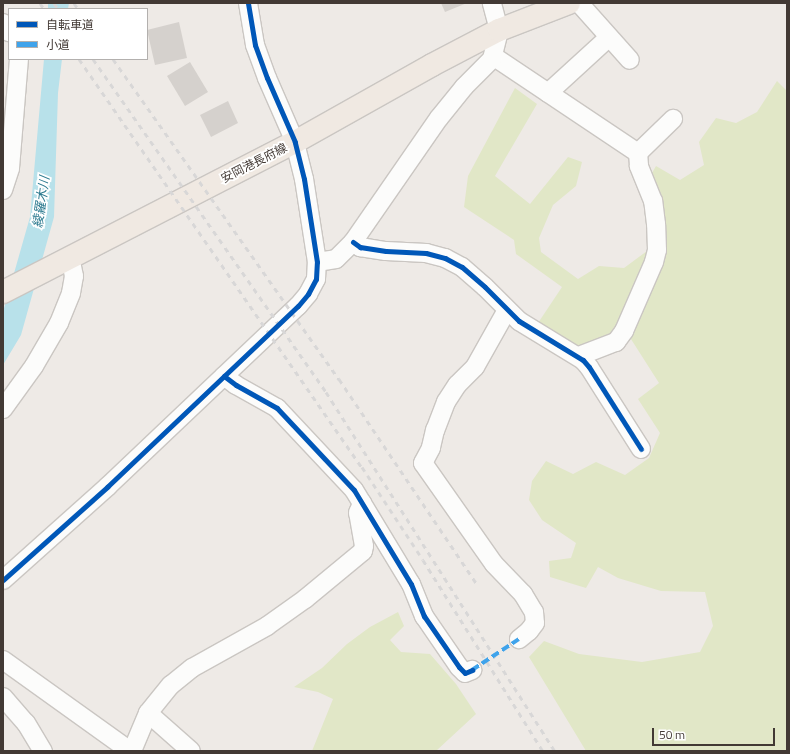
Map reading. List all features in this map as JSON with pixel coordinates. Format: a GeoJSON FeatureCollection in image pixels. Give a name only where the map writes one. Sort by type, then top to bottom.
{"type":"FeatureCollection","features":[{"type":"Feature","properties":{"kind":"main road","name":"安岡港長府線"},"geometry":{"type":"LineString","coordinates":[[3,292],[295,142],[432,65],[499,30],[570,3]]}},
{"type":"Feature","properties":{"kind":"street"},"geometry":{"type":"LineString","coordinates":[[3,580],[107,487],[224,376],[308,294],[316,279],[317,262],[304,179],[295,142],[267,78],[255,45],[248,3]]}},
{"type":"Feature","properties":{"kind":"street"},"geometry":{"type":"LineString","coordinates":[[317,262],[336,259],[353,242],[438,118],[493,56],[499,30],[492,3]]}},
{"type":"Feature","properties":{"kind":"street"},"geometry":{"type":"LineString","coordinates":[[579,3],[608,38],[630,60]]}},
{"type":"Feature","properties":{"kind":"street"},"geometry":{"type":"LineString","coordinates":[[548,93],[608,38]]}},
{"type":"Feature","properties":{"kind":"street"},"geometry":{"type":"LineString","coordinates":[[493,56],[638,153]]}},
{"type":"Feature","properties":{"kind":"street"},"geometry":{"type":"LineString","coordinates":[[3,190],[10,168],[19,60]]}},
{"type":"Feature","properties":{"kind":"street"},"geometry":{"type":"LineString","coordinates":[[638,153],[673,119]]}},
{"type":"Feature","properties":{"kind":"street"},"geometry":{"type":"LineString","coordinates":[[579,356],[616,342],[624,332],[654,262],[657,250],[653,201],[639,166],[638,153]]}},
{"type":"Feature","properties":{"kind":"street"},"geometry":{"type":"LineString","coordinates":[[353,242],[360,247],[386,251],[410,251],[445,258],[462,267],[485,287],[518,321],[579,356],[589,367],[641,449]]}},
{"type":"Feature","properties":{"kind":"street"},"geometry":{"type":"LineString","coordinates":[[3,408],[34,366],[59,323],[71,293],[74,276],[65,259]]}},
{"type":"Feature","properties":{"kind":"street"},"geometry":{"type":"LineString","coordinates":[[506,310],[475,367],[457,385],[446,402],[435,430],[431,448],[423,462],[494,564],[523,594],[534,612],[535,623],[529,631],[519,639]]}},
{"type":"Feature","properties":{"kind":"street"},"geometry":{"type":"LineString","coordinates":[[224,376],[236,385],[277,408],[354,490],[411,584],[424,616],[459,667],[465,673],[472,670]]}},
{"type":"Feature","properties":{"kind":"street"},"geometry":{"type":"LineString","coordinates":[[3,660],[131,751],[148,713],[171,685],[192,668],[267,626],[305,599],[363,551],[364,546],[358,513],[362,503]]}},
{"type":"Feature","properties":{"kind":"street"},"geometry":{"type":"LineString","coordinates":[[3,697],[26,723],[43,751]]}},
{"type":"Feature","properties":{"kind":"street"},"geometry":{"type":"LineString","coordinates":[[148,713],[191,751]]}},
{"type":"Feature","properties":{"kind":"green space"},"geometry":{"type":"Polygon","coordinates":[[[777,81],[787,91],[787,751],[586,751],[529,657],[544,641],[579,654],[642,662],[700,652],[713,626],[705,592],[661,591],[618,578],[598,567],[586,588],[550,577],[549,561],[571,558],[576,543],[542,520],[529,500],[532,481],[546,461],[573,474],[596,462],[625,475],[649,458],[660,433],[638,399],[659,383],[629,336],[578,350],[536,326],[562,287],[516,254],[514,240],[464,207],[468,176],[515,88],[537,104],[495,176],[530,204],[568,157],[582,162],[576,186],[553,205],[539,238],[541,252],[578,279],[599,266],[624,268],[666,237],[660,207],[648,180],[656,166],[680,180],[704,165],[699,142],[716,118],[736,123],[757,112],[777,81]]]}},
{"type":"Feature","properties":{"kind":"green space"},"geometry":{"type":"Polygon","coordinates":[[[398,612],[404,626],[390,640],[401,652],[430,654],[456,684],[476,714],[436,751],[312,751],[333,699],[318,692],[294,687],[322,668],[347,644],[370,627],[398,612]]]}},
{"type":"Feature","properties":{"kind":"water"},"geometry":{"type":"Polygon","coordinates":[[[48,3],[69,3],[68,8],[48,8],[48,3]]]}},
{"type":"Feature","properties":{"kind":"water","name":"綾羅木川"},"geometry":{"type":"Polygon","coordinates":[[[44,60],[62,60],[58,93],[54,217],[21,335],[3,365],[3,312],[30,217],[44,60]]]}},
{"type":"Feature","properties":{"kind":"building"},"geometry":{"type":"Polygon","coordinates":[[[441,3],[467,3],[445,12],[441,3]]]}},
{"type":"Feature","properties":{"kind":"building"},"geometry":{"type":"Polygon","coordinates":[[[179,22],[187,58],[155,65],[148,30],[179,22]]]}},
{"type":"Feature","properties":{"kind":"building"},"geometry":{"type":"Polygon","coordinates":[[[190,62],[208,92],[185,106],[167,76],[190,62]]]}},
{"type":"Feature","properties":{"kind":"building"},"geometry":{"type":"Polygon","coordinates":[[[228,101],[238,123],[211,137],[200,115],[228,101]]]}},
{"type":"Feature","properties":{"kind":"railway"},"geometry":{"type":"LineString","coordinates":[[40,3],[43,8]]}},
{"type":"Feature","properties":{"kind":"railway"},"geometry":{"type":"LineString","coordinates":[[54,3],[57,8]]}},
{"type":"Feature","properties":{"kind":"railway"},"geometry":{"type":"LineString","coordinates":[[74,3],[77,8]]}},
{"type":"Feature","properties":{"kind":"railway"},"geometry":{"type":"LineString","coordinates":[[80,60],[362,467],[423,560],[543,751]]}},
{"type":"Feature","properties":{"kind":"railway"},"geometry":{"type":"LineString","coordinates":[[94,60],[326,392],[555,751]]}},
{"type":"Feature","properties":{"kind":"railway"},"geometry":{"type":"LineString","coordinates":[[114,60],[339,379],[478,586]]}},
{"type":"Feature","properties":{"kind":"marked path"},"geometry":{"type":"LineString","coordinates":[[472,670],[519,639]]}},
{"type":"Feature","properties":{"kind":"cycle path"},"geometry":{"type":"LineString","coordinates":[[3,580],[107,487],[298,306],[308,294],[316,279],[317,262],[304,179],[295,142],[267,78],[255,45],[248,3]]}},
{"type":"Feature","properties":{"kind":"cycle path"},"geometry":{"type":"LineString","coordinates":[[353,242],[360,247],[386,251],[426,253],[445,258],[462,267],[485,287],[519,321],[583,360],[589,367],[641,449]]}},
{"type":"Feature","properties":{"kind":"cycle path"},"geometry":{"type":"LineString","coordinates":[[224,376],[236,385],[277,408],[354,490],[411,584],[424,616],[459,667],[465,673],[472,670]]}}]}
